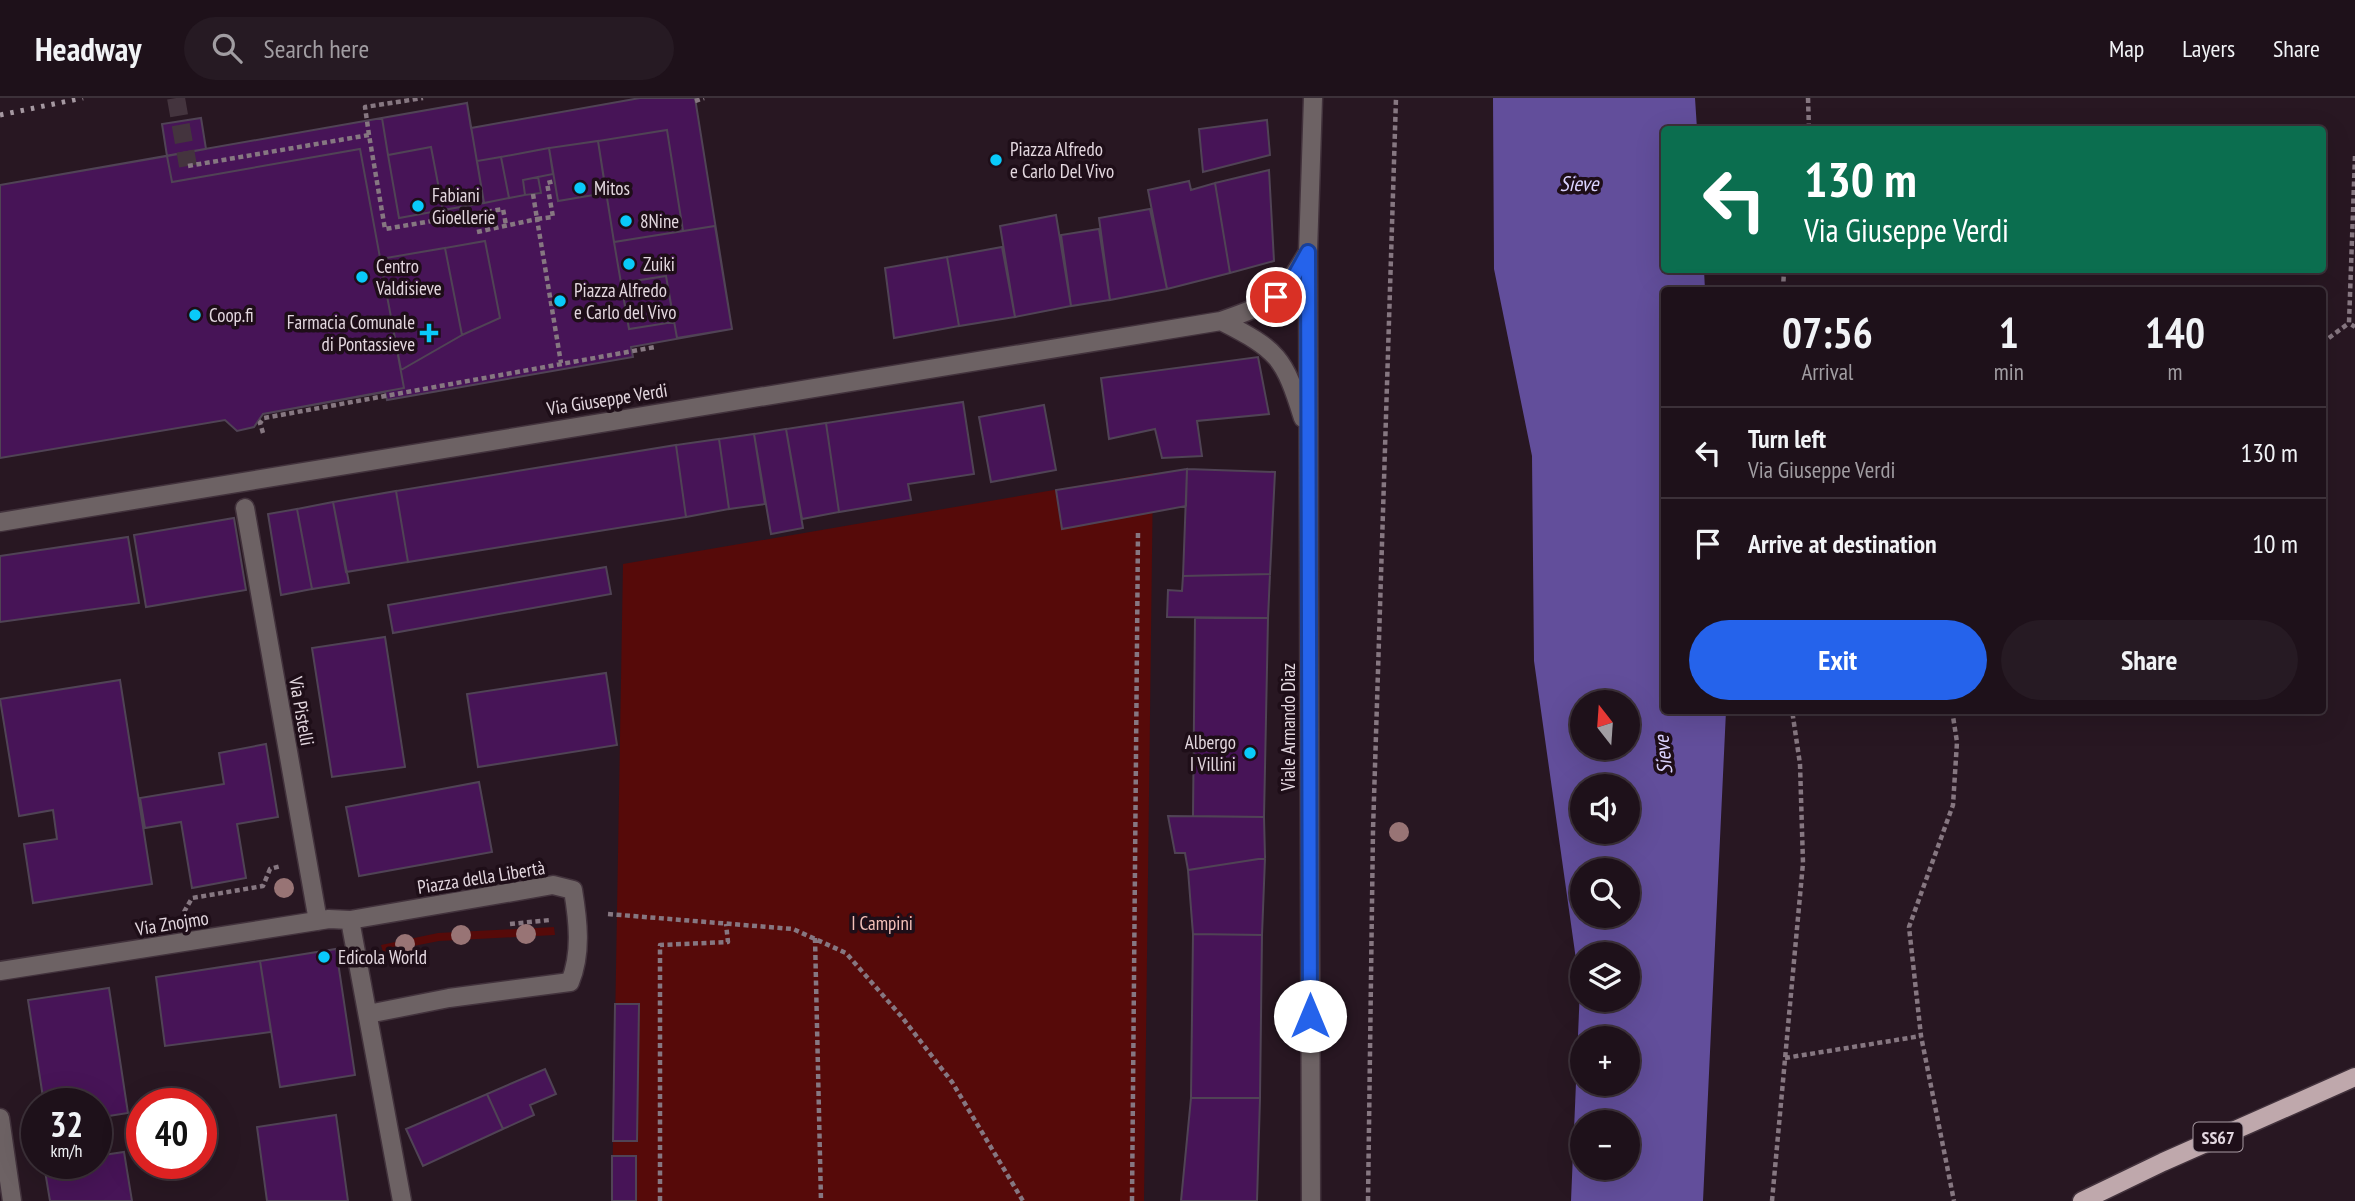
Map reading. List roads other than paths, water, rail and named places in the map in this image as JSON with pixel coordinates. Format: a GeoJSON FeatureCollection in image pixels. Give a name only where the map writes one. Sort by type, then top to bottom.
{"type":"FeatureCollection","features":[{"type":"Feature","properties":{"kind":"main road","name":"SS67"},"geometry":{"type":"LineString","coordinates":[[2082,1201],[2355,1077]]}},
{"type":"Feature","properties":{"kind":"street","name":"Viale Armando Diaz"},"geometry":{"type":"LineString","coordinates":[[1311,1201],[1308,252],[1313,98]]}},
{"type":"Feature","properties":{"kind":"street","name":"Via Giuseppe Verdi"},"geometry":{"type":"LineString","coordinates":[[0,522],[1221,321],[1264,306],[1288,288],[1308,252]]}},
{"type":"Feature","properties":{"kind":"street"},"geometry":{"type":"LineString","coordinates":[[1221,321],[1264,343],[1289,373],[1309,434]]}},
{"type":"Feature","properties":{"kind":"street","name":"Via Pistelli"},"geometry":{"type":"LineString","coordinates":[[245,508],[318,921]]}},
{"type":"Feature","properties":{"kind":"street","name":"Piazza della Libertà"},"geometry":{"type":"LineString","coordinates":[[351,920],[553,885],[573,890],[577,965],[570,982],[449,998],[368,1014]]}},
{"type":"Feature","properties":{"kind":"street"},"geometry":{"type":"LineString","coordinates":[[351,920],[402,1201]]}},
{"type":"Feature","properties":{"kind":"street","name":"Via Znojmo"},"geometry":{"type":"LineString","coordinates":[[0,971],[318,921],[351,920]]}},
{"type":"Feature","properties":{"kind":"street"},"geometry":{"type":"LineString","coordinates":[[0,1118],[12,1201]]}},
{"type":"Feature","properties":{"kind":"water","name":"Sieve"},"geometry":{"type":"Polygon","coordinates":[[[1493,98],[1695,98],[1697,126],[1661,126],[1661,273],[1704,273],[1705,287],[1661,287],[1661,714],[1726,714],[1703,1201],[1571,1201],[1572,1180],[1640,1180],[1640,1110],[1575,1110],[1575,1096],[1640,1096],[1640,1026],[1578,1026],[1579,1012],[1640,1012],[1640,942],[1574,942],[1572,928],[1640,928],[1640,858],[1570,858],[1570,917],[1534,661],[1532,456],[1494,269],[1493,98]]]}},
{"type":"Feature","properties":{"kind":"tunnel"},"geometry":{"type":"LineString","coordinates":[[176,98],[188,166]]}},
{"type":"Feature","properties":{"kind":"railway"},"geometry":{"type":"LineString","coordinates":[[0,115],[83,98]]}},
{"type":"Feature","properties":{"kind":"place","name":"Piazza Alfredo e Carlo Del Vivo"},"geometry":{"type":"Point","coordinates":[996,160]}},
{"type":"Feature","properties":{"kind":"place","name":"Mitos"},"geometry":{"type":"Point","coordinates":[580,188]}},
{"type":"Feature","properties":{"kind":"place","name":"Fabiani Gioellerie"},"geometry":{"type":"Point","coordinates":[418,206]}},
{"type":"Feature","properties":{"kind":"place","name":"8Nine"},"geometry":{"type":"Point","coordinates":[626,221]}},
{"type":"Feature","properties":{"kind":"place","name":"Zuiki"},"geometry":{"type":"Point","coordinates":[629,264]}},
{"type":"Feature","properties":{"kind":"place","name":"Centro Valdisieve"},"geometry":{"type":"Point","coordinates":[362,277]}},
{"type":"Feature","properties":{"kind":"place","name":"Piazza Alfredo e Carlo del Vivo"},"geometry":{"type":"Point","coordinates":[560,301]}},
{"type":"Feature","properties":{"kind":"place","name":"Coop.fi"},"geometry":{"type":"Point","coordinates":[195,315]}},
{"type":"Feature","properties":{"kind":"place","name":"Farmacia Comunale di Pontassieve"},"geometry":{"type":"Point","coordinates":[429,333]}},
{"type":"Feature","properties":{"kind":"place","name":"Albergo I Villini"},"geometry":{"type":"Point","coordinates":[1250,753]}},
{"type":"Feature","properties":{"kind":"place","name":"Edicola World"},"geometry":{"type":"Point","coordinates":[324,957]}},
{"type":"Feature","properties":{"kind":"park label","name":"I Campini"},"geometry":{"type":"Point","coordinates":[882,923]}}]}
